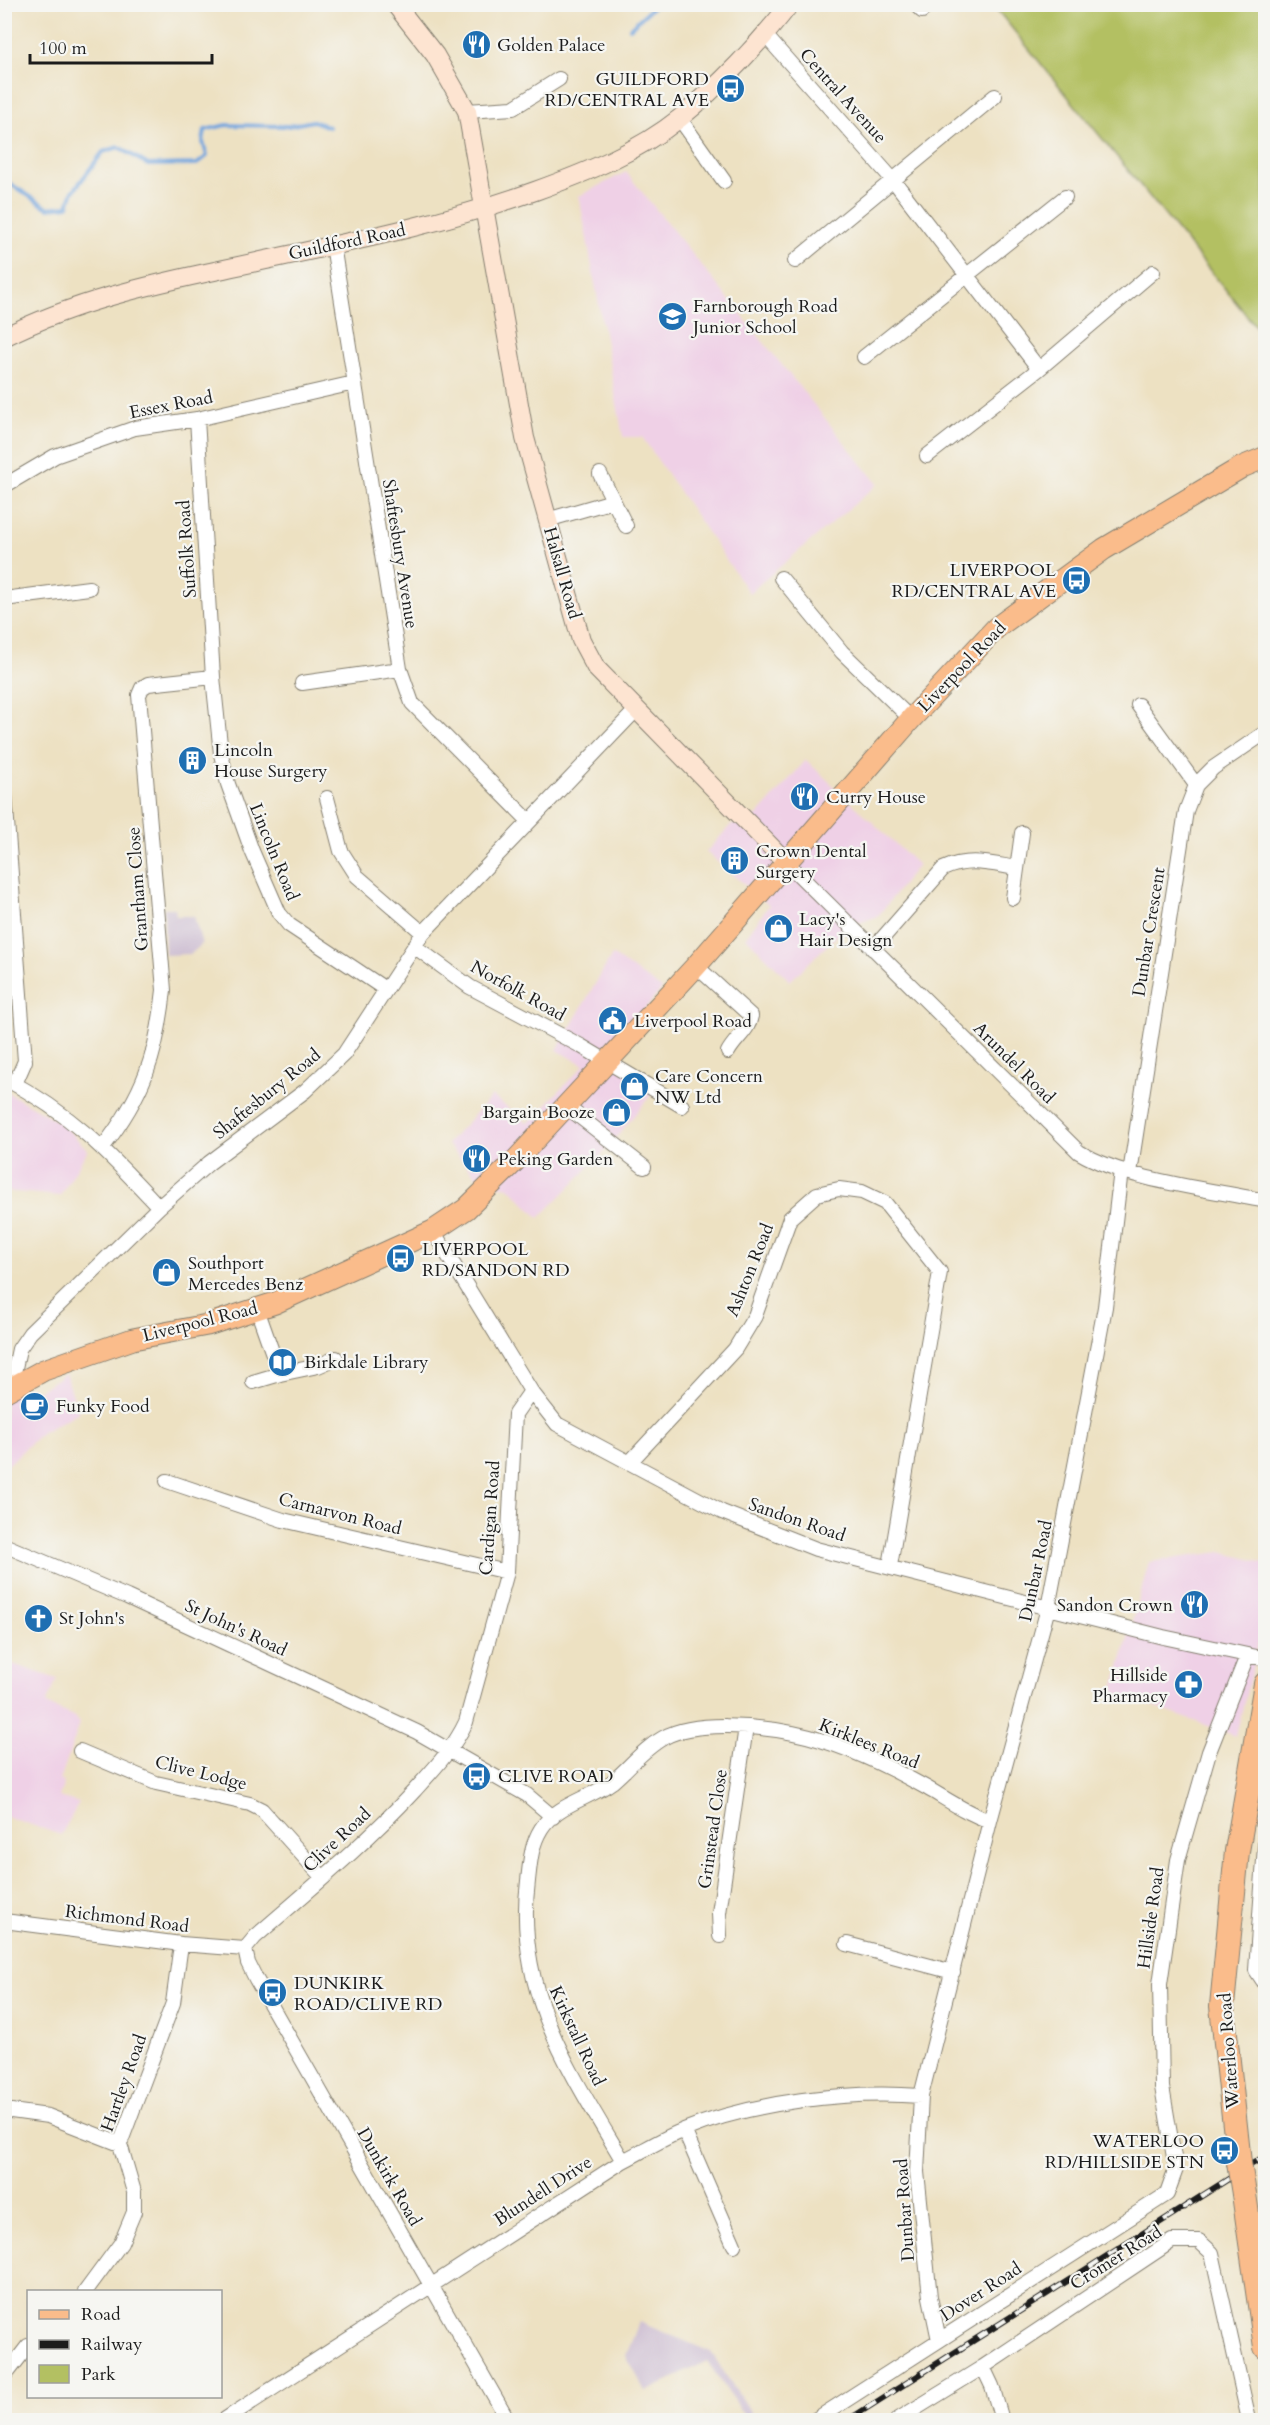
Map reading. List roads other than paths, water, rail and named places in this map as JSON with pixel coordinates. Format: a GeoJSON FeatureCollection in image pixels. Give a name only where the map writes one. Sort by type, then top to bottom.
{"type":"FeatureCollection","features":[{"type":"Feature","properties":{"kind":"highway","name":"Waterloo Road"},"geometry":{"type":"LineString","coordinates":[[1266,1684],[1237,1851],[1222,2006],[1239,2163],[1266,2347]]}},
{"type":"Feature","properties":{"kind":"main road","name":"Liverpool Road"},"geometry":{"type":"LineString","coordinates":[[8,1389],[44,1370],[133,1339],[207,1325],[257,1309],[433,1231],[466,1209],[566,1106],[696,966],[911,719],[996,628],[1104,549],[1242,467],[1266,457]]}},
{"type":"Feature","properties":{"kind":"street","name":"Halsall Road"},"geometry":{"type":"LineString","coordinates":[[395,4],[435,55],[467,111],[525,438],[581,640],[596,668],[787,862]]}},
{"type":"Feature","properties":{"kind":"street","name":"Guildford Road"},"geometry":{"type":"LineString","coordinates":[[4,337],[32,323],[126,290],[446,220],[486,209],[581,175],[626,152],[680,118],[765,36],[790,4]]}},
{"type":"Feature","properties":{"kind":"street","name":"Central Avenue"},"geometry":{"type":"LineString","coordinates":[[765,36],[894,181],[1039,369]]}},
{"type":"Feature","properties":{"kind":"street"},"geometry":{"type":"LineString","coordinates":[[467,111],[513,108],[559,79]]}},
{"type":"Feature","properties":{"kind":"street"},"geometry":{"type":"LineString","coordinates":[[795,261],[995,96]]}},
{"type":"Feature","properties":{"kind":"street"},"geometry":{"type":"LineString","coordinates":[[680,118],[724,181]]}},
{"type":"Feature","properties":{"kind":"street"},"geometry":{"type":"LineString","coordinates":[[864,357],[1065,196]]}},
{"type":"Feature","properties":{"kind":"street","name":"Shaftesbury Avenue"},"geometry":{"type":"LineString","coordinates":[[333,245],[400,669],[412,703],[529,821]]}},
{"type":"Feature","properties":{"kind":"street"},"geometry":{"type":"LineString","coordinates":[[927,456],[1039,369],[1153,272]]}},
{"type":"Feature","properties":{"kind":"street","name":"Essex Road"},"geometry":{"type":"LineString","coordinates":[[4,486],[55,456],[135,428],[197,419],[354,383]]}},
{"type":"Feature","properties":{"kind":"street","name":"Suffolk Road"},"geometry":{"type":"LineString","coordinates":[[197,419],[213,677]]}},
{"type":"Feature","properties":{"kind":"street"},"geometry":{"type":"LineString","coordinates":[[600,474],[626,526]]}},
{"type":"Feature","properties":{"kind":"street"},"geometry":{"type":"LineString","coordinates":[[547,520],[613,501]]}},
{"type":"Feature","properties":{"kind":"street"},"geometry":{"type":"LineString","coordinates":[[781,578],[842,652],[911,719]]}},
{"type":"Feature","properties":{"kind":"street"},"geometry":{"type":"LineString","coordinates":[[4,599],[89,588]]}},
{"type":"Feature","properties":{"kind":"street"},"geometry":{"type":"LineString","coordinates":[[302,684],[400,669]]}},
{"type":"Feature","properties":{"kind":"street","name":"Lincoln Road"},"geometry":{"type":"LineString","coordinates":[[213,677],[221,754],[228,784],[279,913],[289,925],[385,989]]}},
{"type":"Feature","properties":{"kind":"street","name":"Grantham Close"},"geometry":{"type":"LineString","coordinates":[[103,1147],[123,1122],[146,1078],[159,1034],[164,990],[139,695],[141,688],[148,684],[213,677]]}},
{"type":"Feature","properties":{"kind":"street"},"geometry":{"type":"LineString","coordinates":[[1138,705],[1196,786]]}},
{"type":"Feature","properties":{"kind":"street","name":"Shaftesbury Road"},"geometry":{"type":"LineString","coordinates":[[8,1389],[10,1362],[30,1333],[159,1207],[209,1163],[305,1091],[344,1054],[423,933],[636,710]]}},
{"type":"Feature","properties":{"kind":"street","name":"Dunbar Crescent"},"geometry":{"type":"LineString","coordinates":[[1126,1172],[1186,811],[1196,786],[1213,768],[1266,732]]}},
{"type":"Feature","properties":{"kind":"street"},"geometry":{"type":"LineString","coordinates":[[4,781],[7,863],[25,1061],[10,1081],[61,1112],[103,1147],[159,1207]]}},
{"type":"Feature","properties":{"kind":"street"},"geometry":{"type":"LineString","coordinates":[[327,798],[341,851],[357,876],[423,933]]}},
{"type":"Feature","properties":{"kind":"street"},"geometry":{"type":"LineString","coordinates":[[1013,898],[1022,833]]}},
{"type":"Feature","properties":{"kind":"street"},"geometry":{"type":"LineString","coordinates":[[873,949],[943,869],[956,862],[973,861],[1017,868]]}},
{"type":"Feature","properties":{"kind":"street","name":"Arundel Road"},"geometry":{"type":"LineString","coordinates":[[787,862],[1079,1152],[1094,1161],[1126,1172],[1266,1201]]}},
{"type":"Feature","properties":{"kind":"street","name":"Norfolk Road"},"geometry":{"type":"LineString","coordinates":[[414,946],[470,987],[607,1061],[682,1106]]}},
{"type":"Feature","properties":{"kind":"street"},"geometry":{"type":"LineString","coordinates":[[696,966],[751,1016],[750,1025],[734,1040],[728,1052]]}},
{"type":"Feature","properties":{"kind":"street"},"geometry":{"type":"LineString","coordinates":[[566,1106],[644,1167]]}},
{"type":"Feature","properties":{"kind":"street","name":"Dunbar Road"},"geometry":{"type":"LineString","coordinates":[[939,2340],[930,2297],[917,2172],[921,2097],[990,1821],[1048,1608],[1105,1307],[1126,1172]]}},
{"type":"Feature","properties":{"kind":"street","name":"Ashton Road"},"geometry":{"type":"LineString","coordinates":[[630,1462],[735,1349],[755,1316],[790,1218],[817,1194],[839,1189],[862,1192],[885,1203],[940,1272],[890,1566]]}},
{"type":"Feature","properties":{"kind":"street","name":"Sandon Road"},"geometry":{"type":"LineString","coordinates":[[433,1231],[531,1391],[557,1424],[722,1512],[816,1549],[1048,1608],[1266,1659]]}},
{"type":"Feature","properties":{"kind":"street"},"geometry":{"type":"LineString","coordinates":[[257,1309],[280,1374]]}},
{"type":"Feature","properties":{"kind":"street"},"geometry":{"type":"LineString","coordinates":[[253,1382],[318,1366],[336,1358]]}},
{"type":"Feature","properties":{"kind":"street","name":"Cardigan Road"},"geometry":{"type":"LineString","coordinates":[[448,1751],[466,1722],[507,1572],[515,1414],[531,1391]]}},
{"type":"Feature","properties":{"kind":"street","name":"Carnarvon Road"},"geometry":{"type":"LineString","coordinates":[[167,1482],[283,1520],[507,1572]]}},
{"type":"Feature","properties":{"kind":"street","name":"St John's Road"},"geometry":{"type":"LineString","coordinates":[[4,1545],[148,1607],[417,1732],[448,1751]]}},
{"type":"Feature","properties":{"kind":"street","name":"Hillside Road"},"geometry":{"type":"LineString","coordinates":[[1167,2194],[1176,2169],[1162,2087],[1160,1984],[1178,1860],[1209,1752],[1247,1656]]}},
{"type":"Feature","properties":{"kind":"street","name":"Kirklees Road"},"geometry":{"type":"LineString","coordinates":[[553,1816],[611,1782],[643,1751],[665,1737],[716,1727],[746,1727],[793,1733],[837,1747],[925,1787],[968,1813],[990,1821]]}},
{"type":"Feature","properties":{"kind":"street","name":"Grinstead Close"},"geometry":{"type":"LineString","coordinates":[[720,1936],[719,1913],[746,1727]]}},
{"type":"Feature","properties":{"kind":"street","name":"Clive Lodge"},"geometry":{"type":"LineString","coordinates":[[80,1751],[156,1783],[250,1804],[262,1810],[324,1878]]}},
{"type":"Feature","properties":{"kind":"street"},"geometry":{"type":"LineString","coordinates":[[448,1751],[527,1795],[553,1816]]}},
{"type":"Feature","properties":{"kind":"street","name":"Clive Road"},"geometry":{"type":"LineString","coordinates":[[245,1949],[255,1937],[324,1878],[396,1810],[448,1751]]}},
{"type":"Feature","properties":{"kind":"street","name":"Kirkstall Road"},"geometry":{"type":"LineString","coordinates":[[553,1816],[542,1827],[532,1849],[525,1906],[526,1951],[539,2005],[565,2060],[623,2161]]}},
{"type":"Feature","properties":{"kind":"street"},"geometry":{"type":"LineString","coordinates":[[1266,1832],[1256,1970],[1266,1985]]}},
{"type":"Feature","properties":{"kind":"street","name":"Richmond Road"},"geometry":{"type":"LineString","coordinates":[[4,1921],[181,1944],[245,1949]]}},
{"type":"Feature","properties":{"kind":"street","name":"Hartley Road"},"geometry":{"type":"LineString","coordinates":[[86,2290],[121,2243],[134,2211],[134,2192],[120,2144],[173,2003],[181,1944]]}},
{"type":"Feature","properties":{"kind":"street"},"geometry":{"type":"LineString","coordinates":[[847,1944],[953,1972]]}},
{"type":"Feature","properties":{"kind":"street","name":"Dunkirk Road"},"geometry":{"type":"LineString","coordinates":[[245,1949],[252,1971],[508,2421]]}},
{"type":"Feature","properties":{"kind":"street","name":"Blundell Drive"},"geometry":{"type":"LineString","coordinates":[[224,2421],[430,2284],[623,2161],[684,2130],[783,2102],[895,2094],[921,2097]]}},
{"type":"Feature","properties":{"kind":"street"},"geometry":{"type":"LineString","coordinates":[[4,2110],[48,2116],[120,2144]]}},
{"type":"Feature","properties":{"kind":"street"},"geometry":{"type":"LineString","coordinates":[[684,2130],[734,2246]]}},
{"type":"Feature","properties":{"kind":"street","name":"Dover Road"},"geometry":{"type":"LineString","coordinates":[[814,2421],[1167,2194]]}},
{"type":"Feature","properties":{"kind":"street","name":"Cromer Road"},"geometry":{"type":"LineString","coordinates":[[897,2421],[983,2367],[1172,2241],[1199,2241],[1212,2253],[1249,2421]]}},
{"type":"Feature","properties":{"kind":"street"},"geometry":{"type":"LineString","coordinates":[[4,2377],[27,2347]]}},
{"type":"Feature","properties":{"kind":"street"},"geometry":{"type":"LineString","coordinates":[[983,2367],[992,2386],[1002,2421]]}},
{"type":"Feature","properties":{"kind":"waterway"},"geometry":{"type":"LineString","coordinates":[[630,28],[656,4]]}},
{"type":"Feature","properties":{"kind":"waterway"},"geometry":{"type":"LineString","coordinates":[[4,180],[48,208],[68,206],[72,193],[103,152],[119,147],[148,165],[197,164],[207,156],[203,142],[205,130],[226,125],[288,126],[313,121],[329,127]]}},
{"type":"Feature","properties":{"kind":"railway"},"geometry":{"type":"LineString","coordinates":[[848,2420],[1260,2159]]}},
{"type":"Feature","properties":{"kind":"place","name":"Golden Palace"},"geometry":{"type":"Point","coordinates":[476,45]}},
{"type":"Feature","properties":{"kind":"place","name":"GUILDFORD RD/CENTRAL AVE"},"geometry":{"type":"Point","coordinates":[730,89]}},
{"type":"Feature","properties":{"kind":"place","name":"Farnborough Road Junior School"},"geometry":{"type":"Point","coordinates":[672,316]}},
{"type":"Feature","properties":{"kind":"place","name":"LIVERPOOL RD/CENTRAL AVE"},"geometry":{"type":"Point","coordinates":[1077,580]}},
{"type":"Feature","properties":{"kind":"place","name":"Lincoln House Surgery"},"geometry":{"type":"Point","coordinates":[193,760]}},
{"type":"Feature","properties":{"kind":"place","name":"Curry House"},"geometry":{"type":"Point","coordinates":[805,797]}},
{"type":"Feature","properties":{"kind":"place","name":"Crown Dental Surgery"},"geometry":{"type":"Point","coordinates":[735,861]}},
{"type":"Feature","properties":{"kind":"place","name":"Lacy's Hair Design"},"geometry":{"type":"Point","coordinates":[778,929]}},
{"type":"Feature","properties":{"kind":"place","name":"Liverpool Road"},"geometry":{"type":"Point","coordinates":[613,1021]}},
{"type":"Feature","properties":{"kind":"place","name":"Care Concern NW Ltd"},"geometry":{"type":"Point","coordinates":[634,1086]}},
{"type":"Feature","properties":{"kind":"place","name":"Bargain Booze"},"geometry":{"type":"Point","coordinates":[616,1112]}},
{"type":"Feature","properties":{"kind":"place","name":"Peking Garden"},"geometry":{"type":"Point","coordinates":[477,1159]}},
{"type":"Feature","properties":{"kind":"place","name":"LIVERPOOL RD/SANDON RD"},"geometry":{"type":"Point","coordinates":[401,1259]}},
{"type":"Feature","properties":{"kind":"place","name":"Southport Mercedes Benz"},"geometry":{"type":"Point","coordinates":[167,1273]}},
{"type":"Feature","properties":{"kind":"place","name":"Birkdale Library"},"geometry":{"type":"Point","coordinates":[283,1362]}},
{"type":"Feature","properties":{"kind":"place","name":"Funky Food"},"geometry":{"type":"Point","coordinates":[35,1406]}},
{"type":"Feature","properties":{"kind":"place","name":"Sandon Crown"},"geometry":{"type":"Point","coordinates":[1194,1605]}},
{"type":"Feature","properties":{"kind":"place","name":"St John's"},"geometry":{"type":"Point","coordinates":[38,1618]}},
{"type":"Feature","properties":{"kind":"place","name":"Hillside Pharmacy"},"geometry":{"type":"Point","coordinates":[1189,1685]}},
{"type":"Feature","properties":{"kind":"place","name":"CLIVE ROAD"},"geometry":{"type":"Point","coordinates":[477,1776]}},
{"type":"Feature","properties":{"kind":"place","name":"DUNKIRK ROAD/CLIVE RD"},"geometry":{"type":"Point","coordinates":[273,1993]}},
{"type":"Feature","properties":{"kind":"place","name":"WATERLOO RD/HILLSIDE STN"},"geometry":{"type":"Point","coordinates":[1225,2151]}}]}
